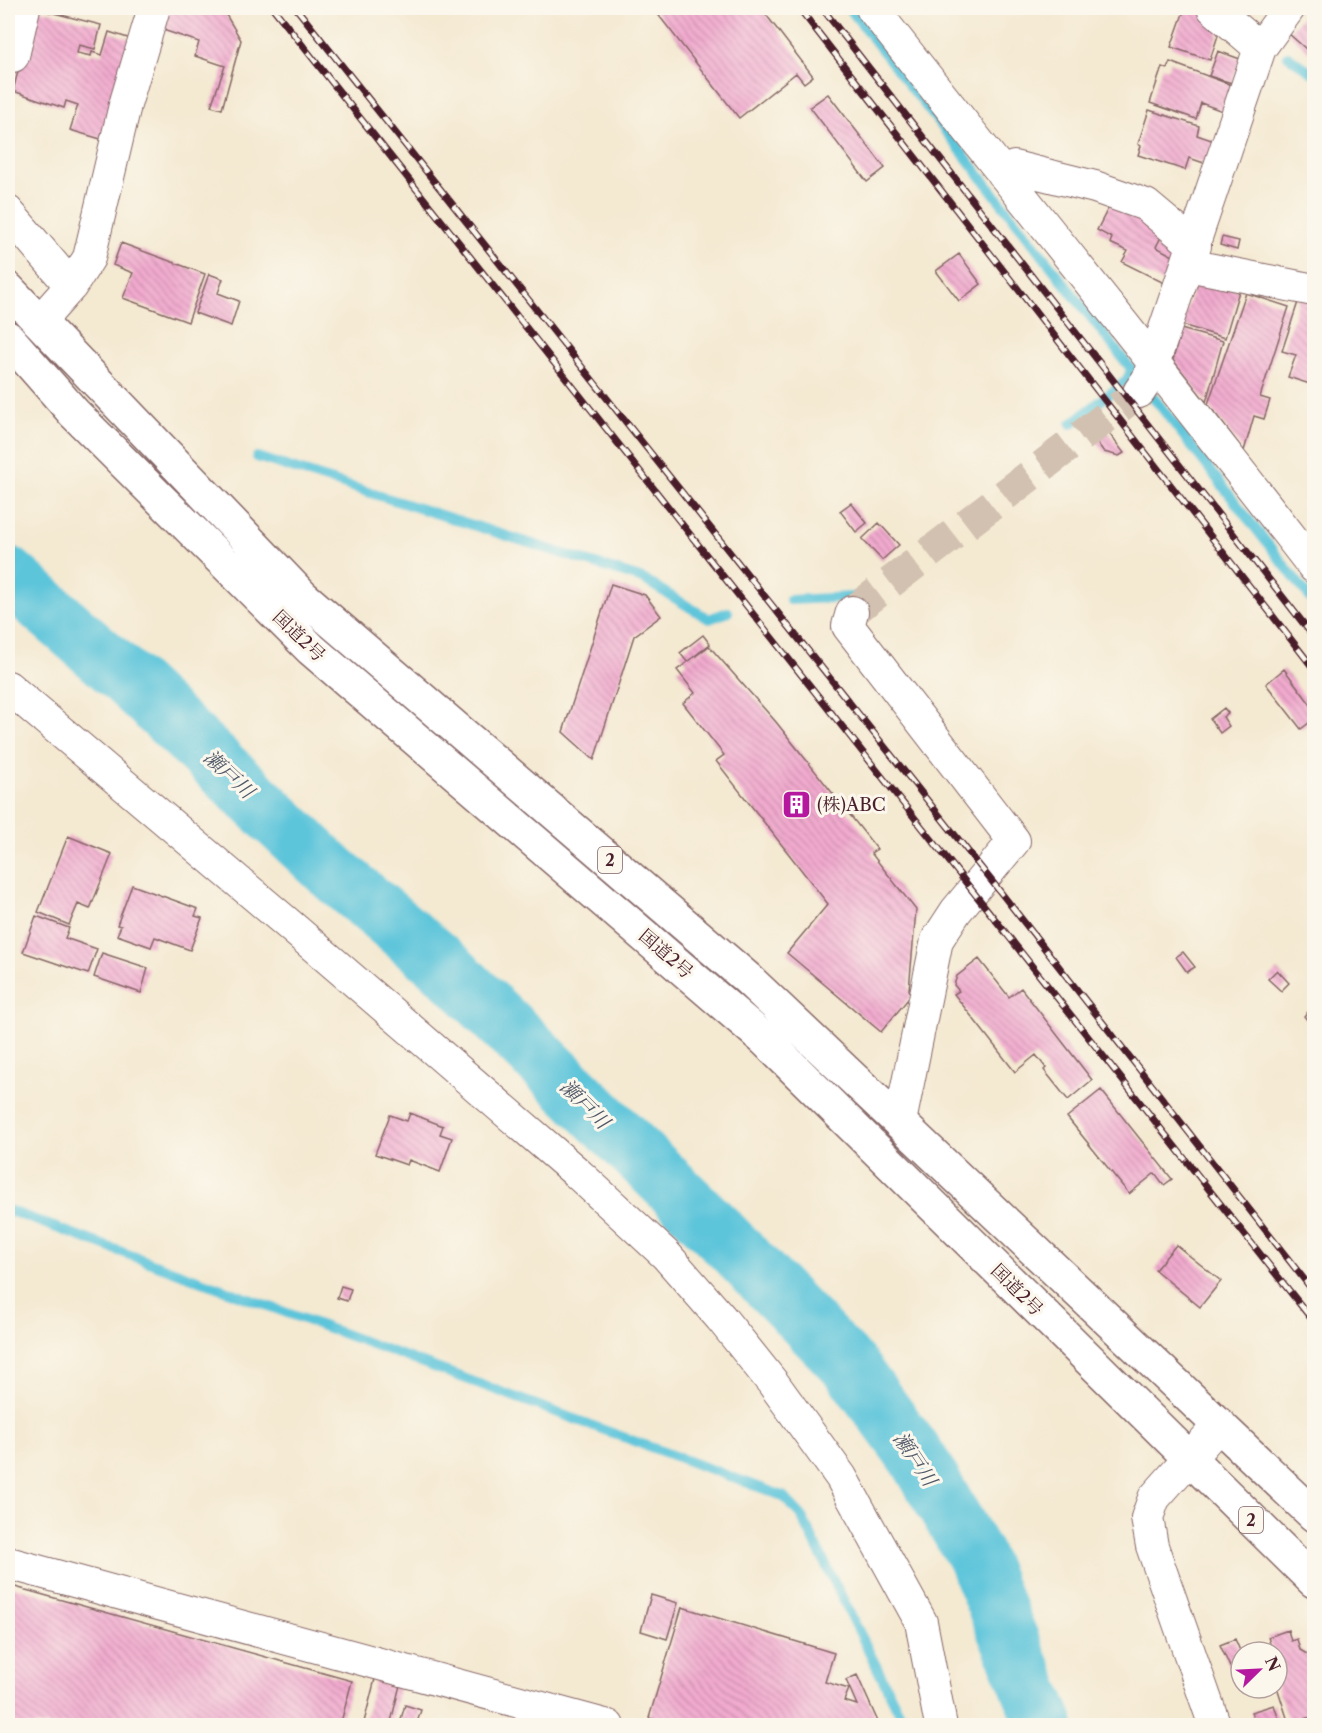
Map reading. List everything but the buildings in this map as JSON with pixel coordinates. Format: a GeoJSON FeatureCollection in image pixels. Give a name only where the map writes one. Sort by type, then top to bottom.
{"type":"FeatureCollection","features":[{"type":"Feature","properties":{"kind":"highway","name":"国道2号"},"geometry":{"type":"LineString","coordinates":[[8,290],[302,596],[748,979],[1314,1515]]}},
{"type":"Feature","properties":{"kind":"highway","name":"国道2号"},"geometry":{"type":"LineString","coordinates":[[8,338],[74,413],[311,649],[764,1039],[1314,1581]]}},
{"type":"Feature","properties":{"kind":"street"},"geometry":{"type":"LineString","coordinates":[[13,56],[24,8]]}},
{"type":"Feature","properties":{"kind":"street"},"geometry":{"type":"LineString","coordinates":[[40,321],[71,286],[89,258],[125,105],[154,8]]}},
{"type":"Feature","properties":{"kind":"street"},"geometry":{"type":"LineString","coordinates":[[872,8],[1002,174],[1146,377],[1314,567]]}},
{"type":"Feature","properties":{"kind":"street"},"geometry":{"type":"LineString","coordinates":[[1213,8],[1260,48]]}},
{"type":"Feature","properties":{"kind":"street"},"geometry":{"type":"LineString","coordinates":[[1146,377],[1192,256],[1260,48],[1289,8]]}},
{"type":"Feature","properties":{"kind":"street"},"geometry":{"type":"LineString","coordinates":[[1002,174],[1014,167],[1095,187],[1146,205],[1192,256],[1314,290]]}},
{"type":"Feature","properties":{"kind":"street"},"geometry":{"type":"LineString","coordinates":[[8,212],[71,286]]}},
{"type":"Feature","properties":{"kind":"street"},"geometry":{"type":"LineString","coordinates":[[852,612],[849,626],[1014,841],[956,911],[938,940],[900,1122]]}},
{"type":"Feature","properties":{"kind":"street"},"geometry":{"type":"LineString","coordinates":[[8,687],[395,1015],[575,1171],[666,1255],[773,1383],[841,1477],[921,1622],[941,1725]]}},
{"type":"Feature","properties":{"kind":"street"},"geometry":{"type":"LineString","coordinates":[[1215,1725],[1152,1546],[1147,1518],[1154,1498],[1220,1424]]}},
{"type":"Feature","properties":{"kind":"street"},"geometry":{"type":"LineString","coordinates":[[8,1563],[608,1725]]}},
{"type":"Feature","properties":{"kind":"waterway"},"geometry":{"type":"LineString","coordinates":[[849,8],[1314,603]]}},
{"type":"Feature","properties":{"kind":"waterway"},"geometry":{"type":"LineString","coordinates":[[1288,56],[1314,74]]}},
{"type":"Feature","properties":{"kind":"waterway"},"geometry":{"type":"LineString","coordinates":[[1071,424],[1126,381],[1132,369]]}},
{"type":"Feature","properties":{"kind":"waterway"},"geometry":{"type":"LineString","coordinates":[[257,457],[643,579],[709,619],[728,612]]}},
{"type":"Feature","properties":{"kind":"waterway","name":"瀬戸川"},"geometry":{"type":"LineString","coordinates":[[8,575],[125,677],[330,870],[449,970],[716,1230],[850,1367],[919,1460],[975,1556],[1046,1726]]}},
{"type":"Feature","properties":{"kind":"waterway"},"geometry":{"type":"LineString","coordinates":[[790,600],[853,597]]}},
{"type":"Feature","properties":{"kind":"waterway"},"geometry":{"type":"LineString","coordinates":[[8,1210],[783,1496],[801,1515],[906,1726]]}},
{"type":"Feature","properties":{"kind":"tunnel"},"geometry":{"type":"LineString","coordinates":[[852,612],[1139,392]]}},
{"type":"Feature","properties":{"kind":"railway"},"geometry":{"type":"LineString","coordinates":[[273,8],[1314,1322]]}},
{"type":"Feature","properties":{"kind":"railway"},"geometry":{"type":"LineString","coordinates":[[296,8],[998,889],[1314,1292]]}},
{"type":"Feature","properties":{"kind":"railway"},"geometry":{"type":"LineString","coordinates":[[799,8],[1314,669]]}},
{"type":"Feature","properties":{"kind":"railway"},"geometry":{"type":"LineString","coordinates":[[822,8],[1314,637]]}},
{"type":"Feature","properties":{"kind":"place","name":"(株)ABC"},"geometry":{"type":"Point","coordinates":[796,805]}}]}
